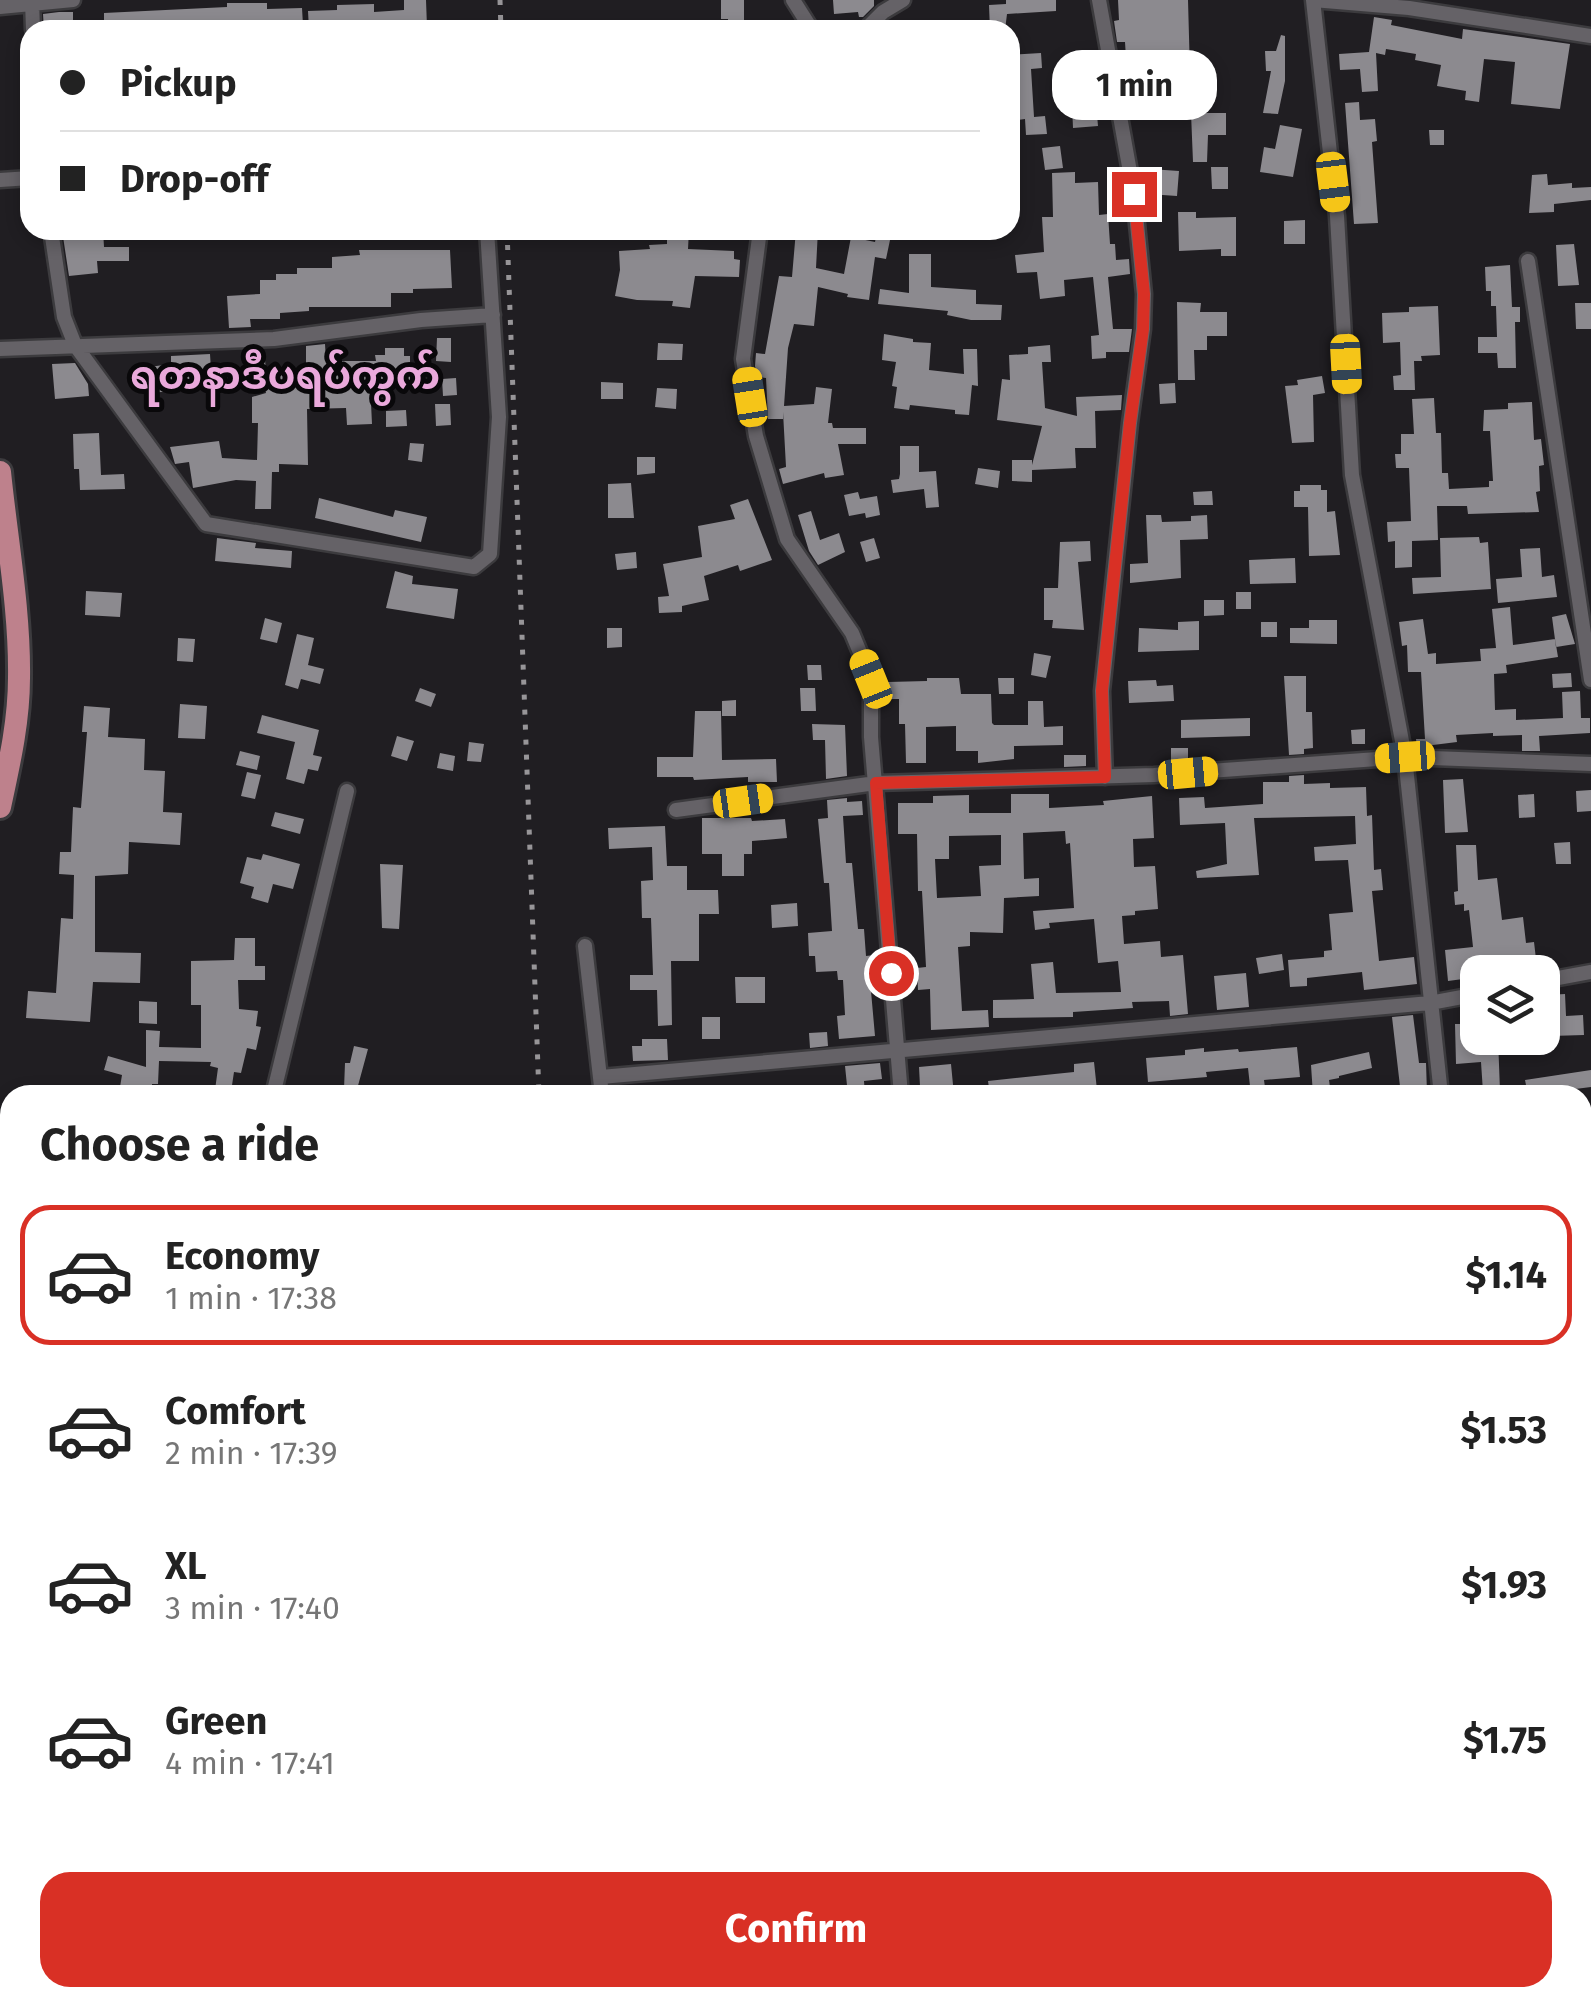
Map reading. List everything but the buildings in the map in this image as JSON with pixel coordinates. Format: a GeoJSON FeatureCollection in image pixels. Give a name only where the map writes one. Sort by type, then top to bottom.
{"type":"FeatureCollection","features":[{"type":"Feature","properties":{"kind":"main road"},"geometry":{"type":"LineString","coordinates":[[0,472],[19,677],[14,735],[0,807]]}},
{"type":"Feature","properties":{"kind":"street"},"geometry":{"type":"LineString","coordinates":[[0,7],[73,0]]}},
{"type":"Feature","properties":{"kind":"street"},"geometry":{"type":"LineString","coordinates":[[875,20],[903,0]]}},
{"type":"Feature","properties":{"kind":"street"},"geometry":{"type":"LineString","coordinates":[[1099,0],[1134,194],[1144,294],[1102,690],[1105,777]]}},
{"type":"Feature","properties":{"kind":"street"},"geometry":{"type":"LineString","coordinates":[[1440,1085],[1405,757],[1352,474],[1337,216],[1313,0],[1409,8],[1591,36]]}},
{"type":"Feature","properties":{"kind":"street"},"geometry":{"type":"LineString","coordinates":[[52,240],[64,317],[75,345],[206,524],[474,566],[490,554],[498,417],[488,240]]}},
{"type":"Feature","properties":{"kind":"street"},"geometry":{"type":"LineString","coordinates":[[759,240],[743,358],[756,436],[788,539],[852,633],[871,679],[871,736],[899,1085]]}},
{"type":"Feature","properties":{"kind":"street"},"geometry":{"type":"LineString","coordinates":[[1528,260],[1591,680]]}},
{"type":"Feature","properties":{"kind":"street"},"geometry":{"type":"LineString","coordinates":[[0,349],[274,339],[421,320],[493,316]]}},
{"type":"Feature","properties":{"kind":"street"},"geometry":{"type":"LineString","coordinates":[[676,810],[876,783],[1105,777],[1405,757],[1591,764]]}},
{"type":"Feature","properties":{"kind":"street"},"geometry":{"type":"LineString","coordinates":[[275,1085],[347,791]]}},
{"type":"Feature","properties":{"kind":"street"},"geometry":{"type":"LineString","coordinates":[[586,946],[601,1085]]}},
{"type":"Feature","properties":{"kind":"street"},"geometry":{"type":"LineString","coordinates":[[1560,978],[1591,972]]}},
{"type":"Feature","properties":{"kind":"street"},"geometry":{"type":"LineString","coordinates":[[601,1077],[1460,997]]}},
{"type":"Feature","properties":{"kind":"railway"},"geometry":{"type":"LineString","coordinates":[[500,0],[501,20]]}},
{"type":"Feature","properties":{"kind":"railway"},"geometry":{"type":"LineString","coordinates":[[507,240],[539,1085]]}},
{"type":"Feature","properties":{"kind":"district","name":"ရတနာဒီပရပ်ကွက်"},"geometry":{"type":"Point","coordinates":[285,375]}},
{"type":"Feature","properties":{"kind":"route"},"geometry":{"type":"LineString","coordinates":[[891,973],[876,783],[1105,777],[1102,690],[1143,329],[1144,294],[1134,194]]}}]}
